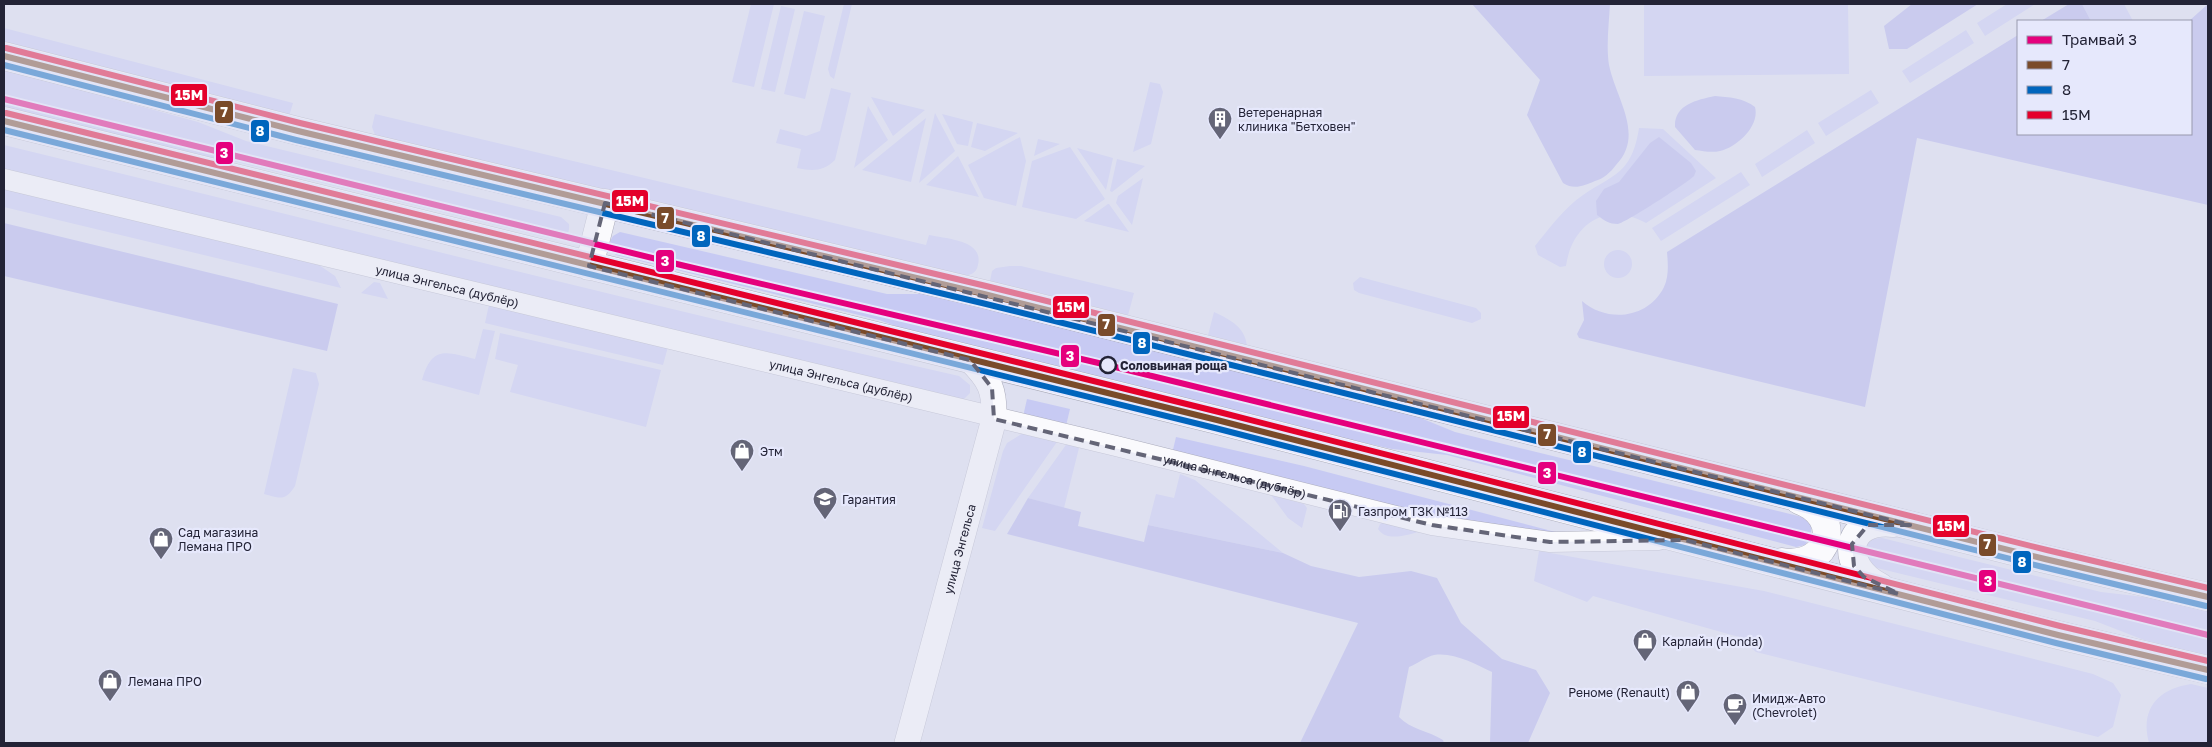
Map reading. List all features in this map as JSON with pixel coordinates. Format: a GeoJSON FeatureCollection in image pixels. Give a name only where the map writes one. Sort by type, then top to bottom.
{"type":"FeatureCollection","features":[{"type":"Feature","properties":{"kind":"main road"},"geometry":{"type":"LineString","coordinates":[[4,56],[298,131],[984,294],[1776,492],[2208,597]]}},
{"type":"Feature","properties":{"kind":"main road"},"geometry":{"type":"LineString","coordinates":[[4,121],[1217,420],[1758,559],[2208,670]]}},
{"type":"Feature","properties":{"kind":"main road"},"geometry":{"type":"LineString","coordinates":[[589,266],[605,203]]}},
{"type":"Feature","properties":{"kind":"main road"},"geometry":{"type":"LineString","coordinates":[[1758,559],[1800,562],[1814,558],[1822,550],[1825,541],[1825,520],[1818,510],[1804,502],[1776,492]]}},
{"type":"Feature","properties":{"kind":"main road"},"geometry":{"type":"LineString","coordinates":[[1899,594],[1877,586],[1864,577],[1854,566],[1852,544],[1859,532],[1868,525],[1888,522],[1910,525]]}},
{"type":"Feature","properties":{"kind":"street","name":"улица Энгельса (дублёр)"},"geometry":{"type":"LineString","coordinates":[[4,179],[994,419],[1100,442],[1432,525],[1550,542],[1685,540]]}},
{"type":"Feature","properties":{"kind":"street","name":"улица Энгельса"},"geometry":{"type":"LineString","coordinates":[[907,743],[994,419],[992,388],[984,374],[970,360]]}},
{"type":"Feature","properties":{"kind":"highlighted area"},"geometry":{"type":"Polygon","coordinates":[[[605,203],[1910,525],[1868,525],[1852,544],[1854,566],[1864,577],[1899,594],[1685,540],[1550,542],[1432,525],[994,419],[992,388],[970,360],[589,266],[605,203]]]}},
{"type":"Feature","properties":{"kind":"shaded area"},"geometry":{"type":"Polygon","coordinates":[[[751,4],[774,4],[754,87],[732,82],[751,4]]]}},
{"type":"Feature","properties":{"kind":"shaded area"},"geometry":{"type":"Polygon","coordinates":[[[844,4],[852,4],[834,79],[830,76],[828,69],[844,4]]]}},
{"type":"Feature","properties":{"kind":"shaded area"},"geometry":{"type":"Polygon","coordinates":[[[1472,4],[1610,4],[1608,58],[1626,116],[1628,142],[1624,153],[1607,175],[1579,187],[1563,183],[1527,115],[1540,80],[1472,4]]]}},
{"type":"Feature","properties":{"kind":"shaded area"},"geometry":{"type":"Polygon","coordinates":[[[1644,4],[1848,4],[1849,74],[1644,76],[1644,4]]]}},
{"type":"Feature","properties":{"kind":"shaded area"},"geometry":{"type":"Polygon","coordinates":[[[1912,4],[1978,4],[1907,49],[1889,49],[1884,26],[1912,4]]]}},
{"type":"Feature","properties":{"kind":"shaded area"},"geometry":{"type":"Polygon","coordinates":[[[2007,4],[2035,4],[1985,36],[1977,23],[2007,4]]]}},
{"type":"Feature","properties":{"kind":"shaded area"},"geometry":{"type":"Polygon","coordinates":[[[2069,4],[2082,4],[2090,20],[2043,20],[2069,4]]]}},
{"type":"Feature","properties":{"kind":"shaded area"},"geometry":{"type":"Polygon","coordinates":[[[2082,4],[2124,4],[2132,20],[2090,20],[2082,4]]]}},
{"type":"Feature","properties":{"kind":"shaded area"},"geometry":{"type":"Polygon","coordinates":[[[2208,4],[2208,205],[1917,138],[1865,407],[1579,338],[1577,334],[1584,320],[1582,301],[1603,313],[1615,315],[1638,311],[1648,306],[1657,298],[1666,283],[1668,270],[1667,252],[2017,36],[2017,135],[2192,135],[2192,20],[2190,20],[2208,4]]]}},
{"type":"Feature","properties":{"kind":"shaded area"},"geometry":{"type":"Polygon","coordinates":[[[781,6],[795,9],[775,92],[761,89],[781,6]]]}},
{"type":"Feature","properties":{"kind":"shaded area"},"geometry":{"type":"Polygon","coordinates":[[[804,11],[825,16],[805,99],[784,94],[804,11]]]}},
{"type":"Feature","properties":{"kind":"shaded area"},"geometry":{"type":"Polygon","coordinates":[[[4,28],[293,103],[288,120],[4,49],[4,28]]]}},
{"type":"Feature","properties":{"kind":"shaded area"},"geometry":{"type":"Polygon","coordinates":[[[1966,30],[1974,43],[1910,83],[1902,71],[1966,30]]]}},
{"type":"Feature","properties":{"kind":"shaded area"},"geometry":{"type":"Polygon","coordinates":[[[4,69],[198,122],[246,141],[561,217],[569,224],[569,230],[565,237],[557,240],[237,162],[201,159],[4,113],[4,69]]]}},
{"type":"Feature","properties":{"kind":"shaded area"},"geometry":{"type":"Polygon","coordinates":[[[1150,82],[1160,84],[1163,92],[1151,144],[1133,152],[1150,82]]]}},
{"type":"Feature","properties":{"kind":"shaded area"},"geometry":{"type":"Polygon","coordinates":[[[831,88],[851,93],[835,160],[822,169],[808,170],[797,168],[801,149],[776,143],[780,129],[806,136],[820,131],[831,88]]]}},
{"type":"Feature","properties":{"kind":"shaded area"},"geometry":{"type":"Polygon","coordinates":[[[1871,90],[1879,103],[1826,136],[1818,123],[1871,90]]]}},
{"type":"Feature","properties":{"kind":"shaded area"},"geometry":{"type":"Polygon","coordinates":[[[1715,96],[1736,98],[1751,104],[1755,107],[1754,121],[1746,135],[1727,149],[1714,152],[1695,150],[1675,127],[1678,113],[1694,102],[1715,96]]]}},
{"type":"Feature","properties":{"kind":"shaded area"},"geometry":{"type":"Polygon","coordinates":[[[871,97],[925,110],[893,136],[871,97]]]}},
{"type":"Feature","properties":{"kind":"shaded area"},"geometry":{"type":"Polygon","coordinates":[[[868,106],[888,140],[854,168],[868,106]]]}},
{"type":"Feature","properties":{"kind":"shaded area"},"geometry":{"type":"Polygon","coordinates":[[[935,113],[955,151],[919,183],[935,113]]]}},
{"type":"Feature","properties":{"kind":"shaded area"},"geometry":{"type":"Polygon","coordinates":[[[375,114],[926,245],[929,235],[962,242],[975,250],[978,257],[978,265],[974,273],[960,276],[381,137],[375,135],[372,127],[375,114]]]}},
{"type":"Feature","properties":{"kind":"shaded area"},"geometry":{"type":"Polygon","coordinates":[[[942,114],[973,122],[968,146],[957,144],[942,114]]]}},
{"type":"Feature","properties":{"kind":"shaded area"},"geometry":{"type":"Polygon","coordinates":[[[926,118],[911,182],[862,170],[926,118]]]}},
{"type":"Feature","properties":{"kind":"shaded area"},"geometry":{"type":"Polygon","coordinates":[[[977,123],[1018,133],[985,151],[971,147],[977,123]]]}},
{"type":"Feature","properties":{"kind":"shaded area"},"geometry":{"type":"Polygon","coordinates":[[[1639,128],[1663,129],[1716,178],[1646,223],[1631,217],[1617,215],[1593,220],[1575,238],[1566,266],[1560,267],[1538,255],[1535,246],[1563,212],[1586,193],[1624,167],[1635,145],[1639,128]]]}},
{"type":"Feature","properties":{"kind":"shaded area"},"geometry":{"type":"Polygon","coordinates":[[[1807,130],[1815,143],[1762,177],[1755,164],[1807,130]]]}},
{"type":"Feature","properties":{"kind":"shaded area"},"geometry":{"type":"Polygon","coordinates":[[[1020,137],[1026,161],[1016,206],[984,198],[968,165],[1020,137]]]}},
{"type":"Feature","properties":{"kind":"shaded area"},"geometry":{"type":"Polygon","coordinates":[[[1659,137],[1691,163],[1696,171],[1694,176],[1657,202],[1623,222],[1618,224],[1607,222],[1597,215],[1596,201],[1604,189],[1619,182],[1650,143],[1659,137]]]}},
{"type":"Feature","properties":{"kind":"shaded area"},"geometry":{"type":"Polygon","coordinates":[[[1038,139],[1060,144],[1034,156],[1038,139]]]}},
{"type":"Feature","properties":{"kind":"shaded area"},"geometry":{"type":"Polygon","coordinates":[[[4,145],[600,292],[959,376],[970,385],[970,393],[961,402],[4,175],[4,145]]]}},
{"type":"Feature","properties":{"kind":"shaded area"},"geometry":{"type":"Polygon","coordinates":[[[1070,147],[1105,199],[1076,219],[1022,207],[1032,161],[1070,147]]]}},
{"type":"Feature","properties":{"kind":"shaded area"},"geometry":{"type":"Polygon","coordinates":[[[1077,148],[1113,158],[1106,190],[1077,148]]]}},
{"type":"Feature","properties":{"kind":"shaded area"},"geometry":{"type":"Polygon","coordinates":[[[958,156],[979,197],[926,185],[958,156]]]}},
{"type":"Feature","properties":{"kind":"shaded area"},"geometry":{"type":"Polygon","coordinates":[[[1117,159],[1145,166],[1112,192],[1110,191],[1117,159]]]}},
{"type":"Feature","properties":{"kind":"shaded area"},"geometry":{"type":"Polygon","coordinates":[[[1741,172],[1750,185],[1661,241],[1652,228],[1741,172]]]}},
{"type":"Feature","properties":{"kind":"shaded area"},"geometry":{"type":"Polygon","coordinates":[[[1143,178],[1132,225],[1116,203],[1118,196],[1143,178]]]}},
{"type":"Feature","properties":{"kind":"shaded area"},"geometry":{"type":"Polygon","coordinates":[[[4,189],[319,265],[335,276],[341,288],[4,207],[4,189]]]}},
{"type":"Feature","properties":{"kind":"shaded area"},"geometry":{"type":"Polygon","coordinates":[[[1109,204],[1129,232],[1084,221],[1109,204]]]}},
{"type":"Feature","properties":{"kind":"shaded area"},"geometry":{"type":"Polygon","coordinates":[[[4,223],[338,304],[327,351],[4,276],[4,223]]]}},
{"type":"Feature","properties":{"kind":"shaded area"},"geometry":{"type":"Polygon","coordinates":[[[620,232],[887,294],[922,294],[1396,408],[1455,432],[1802,517],[1811,524],[1811,536],[1805,545],[1796,547],[1447,455],[1392,449],[1272,422],[917,334],[879,320],[616,255],[612,251],[610,244],[613,236],[620,232]]]}},
{"type":"Feature","properties":{"kind":"shaded area"},"geometry":{"type":"Polygon","coordinates":[[[1618,250],[1628,254],[1632,264],[1628,274],[1618,278],[1608,274],[1604,264],[1608,254],[1618,250]]]}},
{"type":"Feature","properties":{"kind":"shaded area"},"geometry":{"type":"Polygon","coordinates":[[[1021,266],[1134,293],[1127,319],[994,286],[990,281],[992,271],[996,268],[1021,266]]]}},
{"type":"Feature","properties":{"kind":"shaded area"},"geometry":{"type":"Polygon","coordinates":[[[1360,277],[1476,308],[1481,313],[1481,319],[1472,323],[1359,293],[1354,290],[1353,283],[1360,277]]]}},
{"type":"Feature","properties":{"kind":"shaded area"},"geometry":{"type":"Polygon","coordinates":[[[374,282],[380,283],[388,299],[361,293],[374,282]]]}},
{"type":"Feature","properties":{"kind":"shaded area"},"geometry":{"type":"Polygon","coordinates":[[[490,300],[669,343],[663,365],[485,323],[490,300]]]}},
{"type":"Feature","properties":{"kind":"shaded area"},"geometry":{"type":"Polygon","coordinates":[[[1214,312],[1232,322],[1241,330],[1247,349],[1207,339],[1214,312]]]}},
{"type":"Feature","properties":{"kind":"shaded area"},"geometry":{"type":"Polygon","coordinates":[[[483,329],[495,331],[479,395],[422,380],[430,361],[441,354],[456,354],[475,359],[483,329]]]}},
{"type":"Feature","properties":{"kind":"shaded area"},"geometry":{"type":"Polygon","coordinates":[[[500,333],[661,370],[646,427],[510,392],[518,365],[495,359],[500,333]]]}},
{"type":"Feature","properties":{"kind":"shaded area"},"geometry":{"type":"Polygon","coordinates":[[[293,368],[316,373],[319,384],[295,486],[288,495],[282,498],[264,494],[293,368]]]}},
{"type":"Feature","properties":{"kind":"shaded area"},"geometry":{"type":"Polygon","coordinates":[[[1027,399],[1070,409],[1065,430],[1022,421],[1027,399]]]}},
{"type":"Feature","properties":{"kind":"shaded area"},"geometry":{"type":"Polygon","coordinates":[[[1023,433],[1059,439],[995,531],[982,528],[1003,451],[1007,443],[1023,433]]]}},
{"type":"Feature","properties":{"kind":"shaded area"},"geometry":{"type":"Polygon","coordinates":[[[1176,437],[1304,466],[1563,534],[1453,523],[1172,454],[1176,437]]]}},
{"type":"Feature","properties":{"kind":"shaded area"},"geometry":{"type":"Polygon","coordinates":[[[1068,442],[1079,448],[1064,508],[1028,498],[1068,442]]]}},
{"type":"Feature","properties":{"kind":"shaded area"},"geometry":{"type":"Polygon","coordinates":[[[1180,474],[1195,480],[1283,553],[1148,525],[1156,494],[1174,498],[1180,474]]]}},
{"type":"Feature","properties":{"kind":"shaded area"},"geometry":{"type":"Polygon","coordinates":[[[1271,495],[1304,504],[1307,508],[1302,528],[1288,518],[1271,495]]]}},
{"type":"Feature","properties":{"kind":"shaded area"},"geometry":{"type":"Polygon","coordinates":[[[1028,498],[1081,512],[1078,526],[1144,542],[1148,525],[1283,553],[1311,566],[1359,577],[1411,571],[1437,578],[1461,623],[1502,659],[1536,670],[1550,693],[1528,743],[1490,743],[1492,672],[1457,657],[1434,655],[1409,667],[1399,717],[1414,727],[1443,740],[1444,743],[1300,743],[1358,623],[1007,534],[1028,498]]]}},
{"type":"Feature","properties":{"kind":"shaded area"},"geometry":{"type":"Polygon","coordinates":[[[1384,522],[1423,531],[1393,537],[1387,536],[1378,529],[1380,524],[1384,522]]]}},
{"type":"Feature","properties":{"kind":"shaded area"},"geometry":{"type":"Polygon","coordinates":[[[1882,538],[2101,592],[2153,598],[2208,611],[2208,657],[2144,640],[2095,621],[1877,568],[1865,559],[1866,544],[1872,539],[1882,538]]]}},
{"type":"Feature","properties":{"kind":"shaded area"},"geometry":{"type":"Polygon","coordinates":[[[1539,551],[1764,591],[2093,674],[2113,683],[2121,695],[2113,727],[2098,737],[1756,652],[1739,637],[1593,596],[1587,602],[1534,581],[1539,551]]]}},
{"type":"Feature","properties":{"kind":"shaded area"},"geometry":{"type":"Polygon","coordinates":[[[2191,684],[2208,688],[2208,743],[2149,743],[2147,721],[2149,711],[2154,703],[2160,696],[2169,691],[2191,684]]]}},
{"type":"Feature","properties":{"kind":"tram line","name":"3"},"geometry":{"type":"LineString","coordinates":[[4,99],[681,265],[1107,365],[2208,635]]}},
{"type":"Feature","properties":{"kind":"transit line","name":"15М"},"geometry":{"type":"LineString","coordinates":[[6,48],[300,123],[986,286],[2047,550],[2208,588]]}},
{"type":"Feature","properties":{"kind":"transit line","name":"7"},"geometry":{"type":"LineString","coordinates":[[4,56],[298,131],[984,294],[2045,559],[2208,597]]}},
{"type":"Feature","properties":{"kind":"transit line","name":"8"},"geometry":{"type":"LineString","coordinates":[[4,65],[296,140],[982,303],[2206,606]]}},
{"type":"Feature","properties":{"kind":"transit line","name":"15М"},"geometry":{"type":"LineString","coordinates":[[6,113],[1219,412],[2060,626],[2208,661]]}},
{"type":"Feature","properties":{"kind":"transit line","name":"7"},"geometry":{"type":"LineString","coordinates":[[4,121],[1217,420],[2058,635],[2208,670]]}},
{"type":"Feature","properties":{"kind":"transit line","name":"8"},"geometry":{"type":"LineString","coordinates":[[4,130],[1215,428],[2056,643],[2206,679]]}},
{"type":"Feature","properties":{"kind":"place","name":"Ветеренарная клиника \"Бетховен\""},"geometry":{"type":"Point","coordinates":[1220,140]}},
{"type":"Feature","properties":{"kind":"place","name":"Соловьиная роща"},"geometry":{"type":"Point","coordinates":[1108,365]}},
{"type":"Feature","properties":{"kind":"place","name":"Этм"},"geometry":{"type":"Point","coordinates":[742,472]}},
{"type":"Feature","properties":{"kind":"place","name":"Гарантия"},"geometry":{"type":"Point","coordinates":[825,520]}},
{"type":"Feature","properties":{"kind":"place","name":"Газпром ТЗК №113"},"geometry":{"type":"Point","coordinates":[1340,532]}},
{"type":"Feature","properties":{"kind":"place","name":"Сад магазина Лемана ПРО"},"geometry":{"type":"Point","coordinates":[161,560]}},
{"type":"Feature","properties":{"kind":"place","name":"Карлайн (Honda)"},"geometry":{"type":"Point","coordinates":[1645,662]}},
{"type":"Feature","properties":{"kind":"place","name":"Лемана ПРО"},"geometry":{"type":"Point","coordinates":[110,702]}},
{"type":"Feature","properties":{"kind":"place","name":"Реноме (Renault)"},"geometry":{"type":"Point","coordinates":[1688,713]}},
{"type":"Feature","properties":{"kind":"place","name":"Имидж-Авто (Chevrolet)"},"geometry":{"type":"Point","coordinates":[1735,726]}}]}
